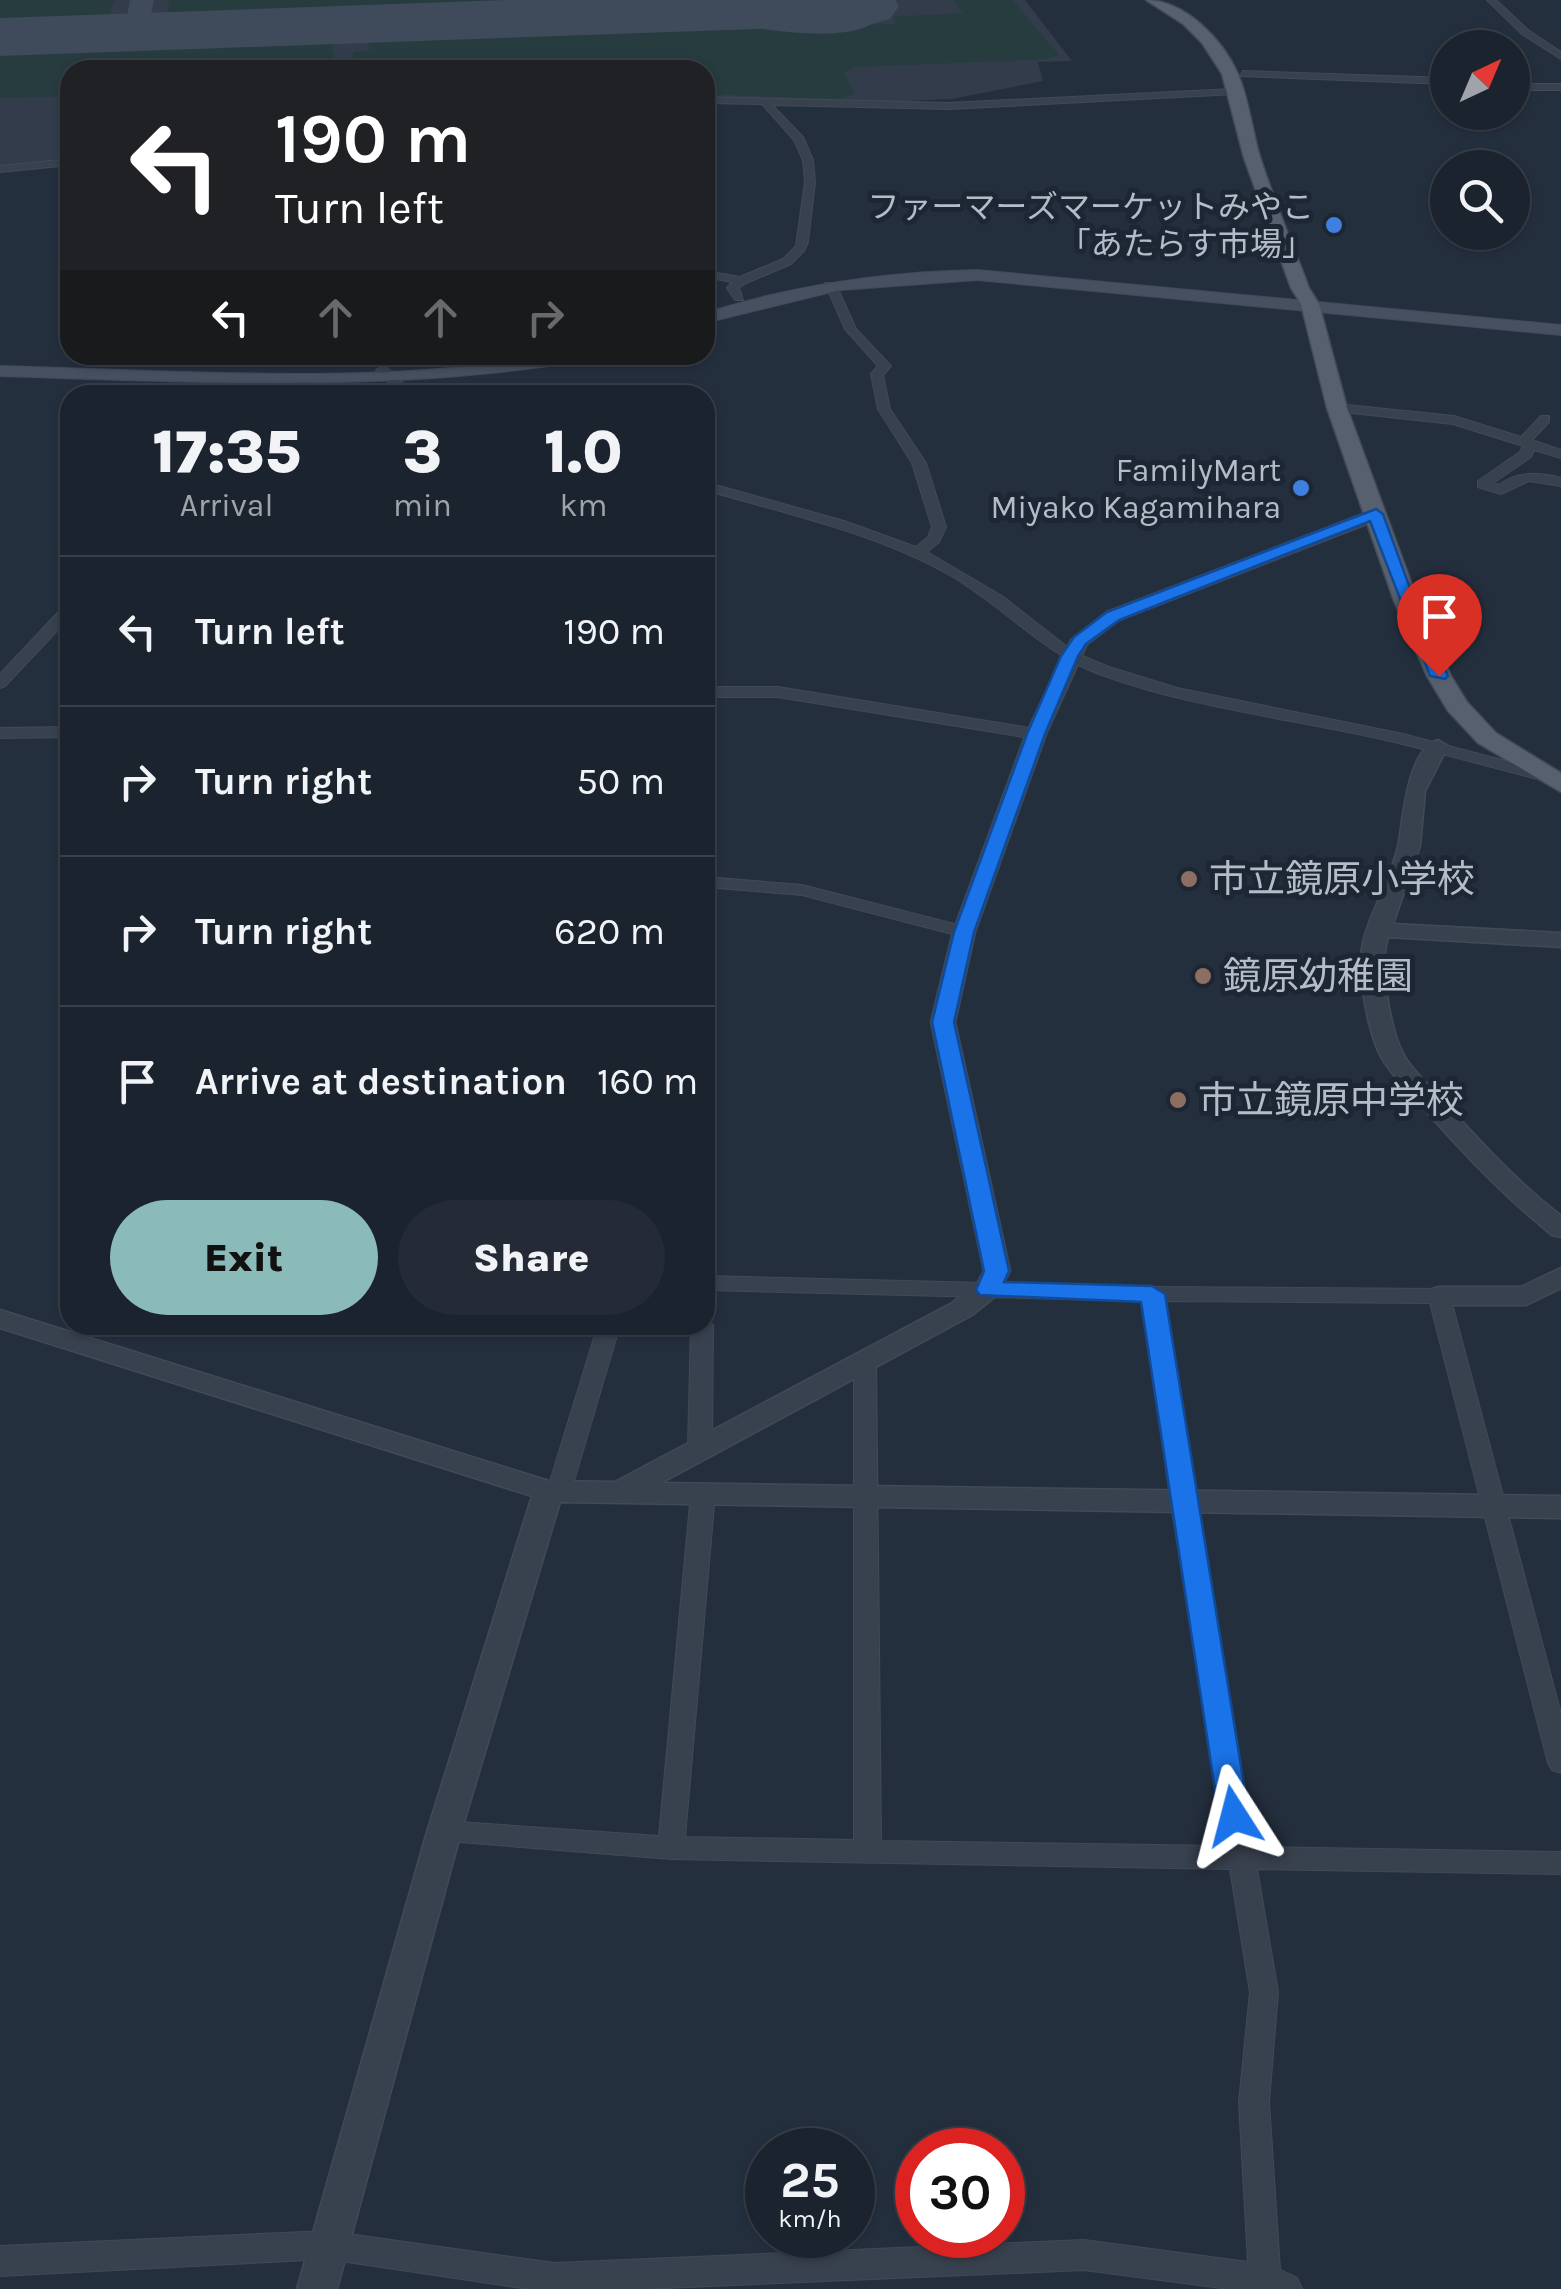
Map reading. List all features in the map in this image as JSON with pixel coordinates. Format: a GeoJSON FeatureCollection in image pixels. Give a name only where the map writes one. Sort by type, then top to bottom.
{"type":"FeatureCollection","features":[{"type":"Feature","properties":{"kind":"main road"},"geometry":{"type":"LineString","coordinates":[[1152,0],[1188,21],[1208,40],[1230,74],[1252,158],[1300,288],[1310,304],[1337,408],[1406,602],[1439,676],[1458,706],[1487,738],[1556,781]]}},
{"type":"Feature","properties":{"kind":"main road"},"geometry":{"type":"LineString","coordinates":[[1168,0],[1221,39],[1244,74],[1287,217],[1318,288],[1310,304]]}},
{"type":"Feature","properties":{"kind":"main road"},"geometry":{"type":"LineString","coordinates":[[715,302],[739,289],[836,276],[966,268],[1100,278],[1310,304]]}},
{"type":"Feature","properties":{"kind":"main road"},"geometry":{"type":"LineString","coordinates":[[715,315],[766,298],[829,285],[908,276],[977,275],[1561,330]]}},
{"type":"Feature","properties":{"kind":"main road"},"geometry":{"type":"LineString","coordinates":[[0,367],[385,374],[471,365]]}},
{"type":"Feature","properties":{"kind":"main road"},"geometry":{"type":"LineString","coordinates":[[0,367],[305,378],[511,370],[537,365]]}},
{"type":"Feature","properties":{"kind":"street"},"geometry":{"type":"LineString","coordinates":[[1491,0],[1526,32],[1561,56]]}},
{"type":"Feature","properties":{"kind":"street"},"geometry":{"type":"LineString","coordinates":[[1244,74],[1430,80]]}},
{"type":"Feature","properties":{"kind":"street"},"geometry":{"type":"LineString","coordinates":[[1530,86],[1561,87]]}},
{"type":"Feature","properties":{"kind":"street"},"geometry":{"type":"LineString","coordinates":[[715,100],[948,106],[1233,92]]}},
{"type":"Feature","properties":{"kind":"street"},"geometry":{"type":"LineString","coordinates":[[715,278],[739,289],[800,248],[811,172],[805,149],[792,130],[766,107],[765,100]]}},
{"type":"Feature","properties":{"kind":"street"},"geometry":{"type":"LineString","coordinates":[[0,169],[60,163]]}},
{"type":"Feature","properties":{"kind":"street"},"geometry":{"type":"LineString","coordinates":[[829,285],[840,295],[848,324],[863,346],[885,366],[877,374],[884,409],[920,463],[939,527],[934,540],[918,553]]}},
{"type":"Feature","properties":{"kind":"street"},"geometry":{"type":"LineString","coordinates":[[385,374],[398,385]]}},
{"type":"Feature","properties":{"kind":"street"},"geometry":{"type":"LineString","coordinates":[[301,385],[305,378]]}},
{"type":"Feature","properties":{"kind":"street"},"geometry":{"type":"LineString","coordinates":[[1337,408],[1454,420],[1561,454]]}},
{"type":"Feature","properties":{"kind":"street"},"geometry":{"type":"LineString","coordinates":[[1538,478],[1510,481],[1501,490],[1482,484],[1526,454],[1526,443],[1545,419]]}},
{"type":"Feature","properties":{"kind":"street"},"geometry":{"type":"LineString","coordinates":[[1506,466],[1561,482]]}},
{"type":"Feature","properties":{"kind":"street"},"geometry":{"type":"LineString","coordinates":[[715,489],[865,532],[918,553],[1037,629],[1070,656],[1159,687],[1438,746],[1556,781]]}},
{"type":"Feature","properties":{"kind":"street"},"geometry":{"type":"LineString","coordinates":[[618,1493],[962,1308],[988,1290],[996,1271],[943,1022],[964,932],[1036,734],[1070,656],[1080,640],[1113,616],[1376,514]]}},
{"type":"Feature","properties":{"kind":"street"},"geometry":{"type":"LineString","coordinates":[[0,683],[60,619]]}},
{"type":"Feature","properties":{"kind":"street"},"geometry":{"type":"LineString","coordinates":[[715,692],[778,692],[1036,734]]}},
{"type":"Feature","properties":{"kind":"street"},"geometry":{"type":"LineString","coordinates":[[0,732],[60,732]]}},
{"type":"Feature","properties":{"kind":"street"},"geometry":{"type":"LineString","coordinates":[[1438,746],[1415,791],[1409,846],[1373,949],[1374,985],[1392,1056],[1510,1188],[1561,1229]]}},
{"type":"Feature","properties":{"kind":"street"},"geometry":{"type":"LineString","coordinates":[[715,883],[802,890],[964,932]]}},
{"type":"Feature","properties":{"kind":"street"},"geometry":{"type":"LineString","coordinates":[[1377,930],[1561,940]]}},
{"type":"Feature","properties":{"kind":"street"},"geometry":{"type":"LineString","coordinates":[[715,1283],[1152,1294],[1526,1296],[1561,1279]]}},
{"type":"Feature","properties":{"kind":"street"},"geometry":{"type":"LineString","coordinates":[[0,2260],[328,2245],[554,2278],[1084,2255],[1272,2286],[1254,2102],[1264,1992],[1152,1294]]}},
{"type":"Feature","properties":{"kind":"street"},"geometry":{"type":"LineString","coordinates":[[1438,1296],[1561,1763]]}},
{"type":"Feature","properties":{"kind":"street"},"geometry":{"type":"LineString","coordinates":[[0,1320],[554,1491],[1183,1504],[1561,1507]]}},
{"type":"Feature","properties":{"kind":"street"},"geometry":{"type":"LineString","coordinates":[[317,2289],[444,1832],[606,1335]]}},
{"type":"Feature","properties":{"kind":"street"},"geometry":{"type":"LineString","coordinates":[[700,1446],[702,1335]]}},
{"type":"Feature","properties":{"kind":"street"},"geometry":{"type":"LineString","coordinates":[[865,1358],[868,1852]]}},
{"type":"Feature","properties":{"kind":"street"},"geometry":{"type":"LineString","coordinates":[[671,1848],[703,1494]]}},
{"type":"Feature","properties":{"kind":"street"},"geometry":{"type":"LineString","coordinates":[[444,1832],[671,1848],[1561,1863]]}},
{"type":"Feature","properties":{"kind":"shaded area"},"geometry":{"type":"Polygon","coordinates":[[[0,0],[1025,0],[1072,61],[1038,62],[1043,81],[952,99],[879,102],[715,96],[715,60],[60,60],[60,159],[0,166],[0,0]]]}},
{"type":"Feature","properties":{"kind":"green space"},"geometry":{"type":"Polygon","coordinates":[[[0,0],[114,0],[108,17],[92,22],[0,25],[0,0]]]}},
{"type":"Feature","properties":{"kind":"green space"},"geometry":{"type":"Polygon","coordinates":[[[170,0],[741,0],[180,19],[167,13],[170,0]]]}},
{"type":"Feature","properties":{"kind":"green space"},"geometry":{"type":"Polygon","coordinates":[[[953,0],[1012,0],[1059,55],[1047,59],[855,67],[844,72],[854,94],[837,99],[715,94],[715,60],[354,60],[353,52],[369,50],[368,35],[738,21],[794,28],[896,24],[893,17],[963,13],[953,0]]]}},
{"type":"Feature","properties":{"kind":"green space"},"geometry":{"type":"Polygon","coordinates":[[[331,37],[334,60],[60,60],[60,96],[0,98],[0,48],[331,37]]]}},
{"type":"Feature","properties":{"kind":"taxiway"},"geometry":{"type":"LineString","coordinates":[[137,32],[142,0]]}},
{"type":"Feature","properties":{"kind":"taxiway"},"geometry":{"type":"LineString","coordinates":[[703,12],[811,26],[853,22],[870,16],[843,7]]}},
{"type":"Feature","properties":{"kind":"runway"},"geometry":{"type":"LineString","coordinates":[[0,37],[868,6]]}},
{"type":"Feature","properties":{"kind":"place","name":"ファーマーズマーケットみやこ 「あたらす市場」"},"geometry":{"type":"Point","coordinates":[1334,225]}},
{"type":"Feature","properties":{"kind":"place","name":"FamilyMart Miyako Kagamihara"},"geometry":{"type":"Point","coordinates":[1301,488]}},
{"type":"Feature","properties":{"kind":"place","name":"市立鏡原小学校"},"geometry":{"type":"Point","coordinates":[1189,879]}},
{"type":"Feature","properties":{"kind":"place","name":"鏡原幼稚園"},"geometry":{"type":"Point","coordinates":[1203,976]}},
{"type":"Feature","properties":{"kind":"place","name":"市立鏡原中学校"},"geometry":{"type":"Point","coordinates":[1178,1100]}},
{"type":"Feature","properties":{"kind":"route"},"geometry":{"type":"LineString","coordinates":[[1234,1816],[1152,1294],[988,1290],[996,1271],[943,1022],[964,932],[1036,734],[1080,640],[1113,616],[1376,514],[1406,602],[1439,676]]}}]}
